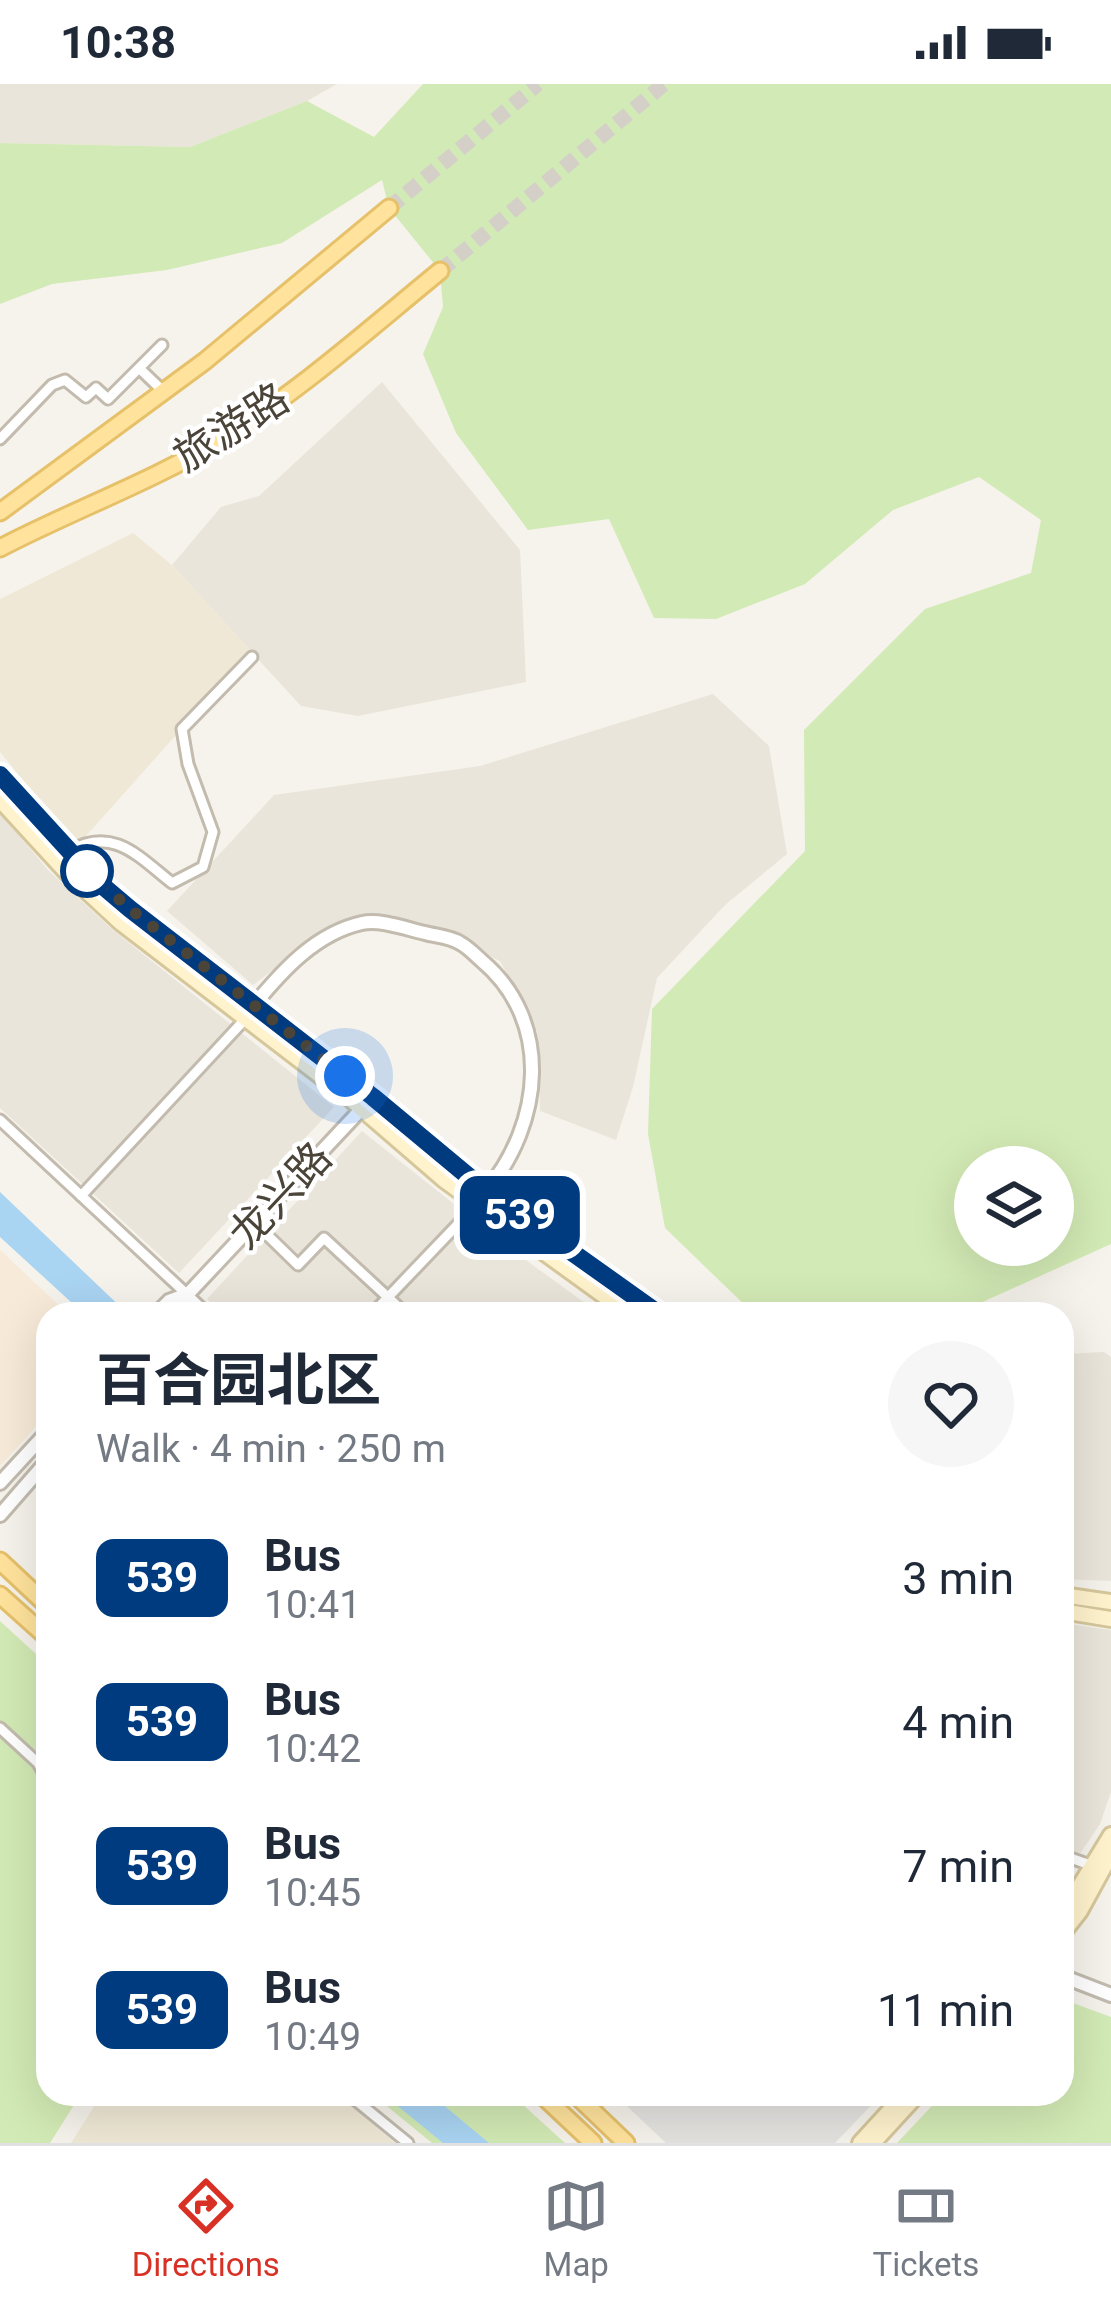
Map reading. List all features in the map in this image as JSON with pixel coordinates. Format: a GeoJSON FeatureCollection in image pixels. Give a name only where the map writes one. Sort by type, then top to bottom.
{"type":"FeatureCollection","features":[{"type":"Feature","properties":{"kind":"main road","name":"旅游路"},"geometry":{"type":"LineString","coordinates":[[0,512],[164,392],[389,208]]}},
{"type":"Feature","properties":{"kind":"main road","name":"旅游路"},"geometry":{"type":"LineString","coordinates":[[0,548],[222,439],[314,374],[440,271]]}},
{"type":"Feature","properties":{"kind":"main road"},"geometry":{"type":"LineString","coordinates":[[0,776],[130,909],[373,1097],[482,1198],[641,1302]]}},
{"type":"Feature","properties":{"kind":"main road"},"geometry":{"type":"LineString","coordinates":[[0,800],[91,897],[614,1302]]}},
{"type":"Feature","properties":{"kind":"main road"},"geometry":{"type":"LineString","coordinates":[[0,1561],[36,1595]]}},
{"type":"Feature","properties":{"kind":"main road"},"geometry":{"type":"LineString","coordinates":[[0,1595],[36,1627]]}},
{"type":"Feature","properties":{"kind":"main road"},"geometry":{"type":"LineString","coordinates":[[1074,1597],[1111,1603]]}},
{"type":"Feature","properties":{"kind":"main road"},"geometry":{"type":"LineString","coordinates":[[1074,1613],[1111,1619]]}},
{"type":"Feature","properties":{"kind":"main road"},"geometry":{"type":"LineString","coordinates":[[1074,1897],[1111,1835]]}},
{"type":"Feature","properties":{"kind":"main road"},"geometry":{"type":"LineString","coordinates":[[1074,1919],[1111,1854]]}},
{"type":"Feature","properties":{"kind":"main road"},"geometry":{"type":"LineString","coordinates":[[554,2106],[593,2143]]}},
{"type":"Feature","properties":{"kind":"main road"},"geometry":{"type":"LineString","coordinates":[[587,2106],[626,2143]]}},
{"type":"Feature","properties":{"kind":"main road"},"geometry":{"type":"LineString","coordinates":[[860,2143],[894,2106]]}},
{"type":"Feature","properties":{"kind":"main road"},"geometry":{"type":"LineString","coordinates":[[872,2143],[907,2106]]}},
{"type":"Feature","properties":{"kind":"street"},"geometry":{"type":"LineString","coordinates":[[0,439],[52,385],[65,380],[86,398],[96,388],[108,399],[162,345]]}},
{"type":"Feature","properties":{"kind":"street"},"geometry":{"type":"LineString","coordinates":[[139,368],[164,392]]}},
{"type":"Feature","properties":{"kind":"street"},"geometry":{"type":"LineString","coordinates":[[69,851],[88,840],[125,845],[172,883],[203,866],[213,832],[188,764],[182,729],[252,657]]}},
{"type":"Feature","properties":{"kind":"street"},"geometry":{"type":"LineString","coordinates":[[81,1196],[246,1021],[280,973],[318,941],[364,922],[460,942],[502,978],[524,1015],[535,1064],[526,1115],[498,1177],[482,1198],[383,1302]]}},
{"type":"Feature","properties":{"kind":"street","name":"龙兴路"},"geometry":{"type":"LineString","coordinates":[[184,1302],[373,1097]]}},
{"type":"Feature","properties":{"kind":"street"},"geometry":{"type":"LineString","coordinates":[[0,1120],[196,1302]]}},
{"type":"Feature","properties":{"kind":"street"},"geometry":{"type":"LineString","coordinates":[[255,1222],[298,1265],[324,1238],[393,1302]]}},
{"type":"Feature","properties":{"kind":"street","name":"龙兴路"},"geometry":{"type":"LineString","coordinates":[[168,1302],[188,1294]]}},
{"type":"Feature","properties":{"kind":"street"},"geometry":{"type":"LineString","coordinates":[[0,1483],[36,1444]]}},
{"type":"Feature","properties":{"kind":"street"},"geometry":{"type":"LineString","coordinates":[[0,1515],[36,1474]]}},
{"type":"Feature","properties":{"kind":"street"},"geometry":{"type":"LineString","coordinates":[[0,1728],[36,1761]]}},
{"type":"Feature","properties":{"kind":"street"},"geometry":{"type":"LineString","coordinates":[[1074,1859],[1094,1866]]}},
{"type":"Feature","properties":{"kind":"street"},"geometry":{"type":"LineString","coordinates":[[1074,1981],[1111,1995]]}},
{"type":"Feature","properties":{"kind":"street"},"geometry":{"type":"LineString","coordinates":[[363,2106],[408,2143]]}},
{"type":"Feature","properties":{"kind":"shaded area"},"geometry":{"type":"Polygon","coordinates":[[[0,84],[337,84],[307,101],[190,147],[0,143],[0,84]]]}},
{"type":"Feature","properties":{"kind":"shaded area"},"geometry":{"type":"Polygon","coordinates":[[[382,382],[520,550],[526,682],[358,716],[301,706],[172,565],[221,507],[259,496],[382,382]]]}},
{"type":"Feature","properties":{"kind":"shaded area"},"geometry":{"type":"Polygon","coordinates":[[[133,533],[172,565],[251,651],[77,846],[0,752],[0,599],[133,533]]]}},
{"type":"Feature","properties":{"kind":"shaded area"},"geometry":{"type":"Polygon","coordinates":[[[713,694],[769,746],[787,854],[725,905],[657,978],[616,1140],[540,1111],[537,1032],[500,961],[420,924],[329,928],[253,985],[167,911],[274,795],[480,766],[713,694]]]}},
{"type":"Feature","properties":{"kind":"shaded area"},"geometry":{"type":"Polygon","coordinates":[[[0,812],[48,870],[113,930],[334,1107],[179,1273],[0,1108],[0,812]]]}},
{"type":"Feature","properties":{"kind":"shaded area"},"geometry":{"type":"Polygon","coordinates":[[[362,1131],[584,1302],[210,1302],[207,1299],[362,1131]]]}},
{"type":"Feature","properties":{"kind":"shaded area"},"geometry":{"type":"Polygon","coordinates":[[[0,1250],[55,1302],[36,1302],[36,1426],[0,1466],[0,1250]]]}},
{"type":"Feature","properties":{"kind":"shaded area"},"geometry":{"type":"Polygon","coordinates":[[[1104,1352],[1111,1357],[1111,1581],[1074,1579],[1074,1353],[1104,1352]]]}},
{"type":"Feature","properties":{"kind":"shaded area"},"geometry":{"type":"Polygon","coordinates":[[[1074,1625],[1111,1630],[1111,1792],[1100,1824],[1074,1862],[1074,1625]]]}},
{"type":"Feature","properties":{"kind":"shaded area"},"geometry":{"type":"Polygon","coordinates":[[[94,2106],[352,2106],[395,2143],[71,2143],[94,2106]]]}},
{"type":"Feature","properties":{"kind":"shaded area"},"geometry":{"type":"Polygon","coordinates":[[[627,2106],[870,2106],[835,2143],[666,2143],[627,2106]]]}},
{"type":"Feature","properties":{"kind":"green space"},"geometry":{"type":"Polygon","coordinates":[[[423,84],[1111,84],[1111,1244],[1074,1261],[1074,1146],[954,1146],[954,1266],[1062,1266],[983,1302],[742,1302],[665,1228],[648,1134],[652,1009],[805,851],[804,730],[925,609],[1031,573],[1041,520],[979,477],[893,510],[805,584],[716,619],[654,618],[609,519],[528,530],[456,433],[423,354],[443,307],[440,271],[389,208],[382,180],[282,243],[167,270],[52,284],[0,304],[0,143],[190,147],[307,101],[374,137],[423,84]]]}},
{"type":"Feature","properties":{"kind":"green space"},"geometry":{"type":"Polygon","coordinates":[[[0,1621],[36,1654],[36,2106],[73,2106],[50,2143],[0,2143],[0,1621]]]}},
{"type":"Feature","properties":{"kind":"green space"},"geometry":{"type":"Polygon","coordinates":[[[1074,2003],[1111,2017],[1111,2143],[897,2143],[932,2106],[1074,2106],[1074,2003]]]}},
{"type":"Feature","properties":{"kind":"green space"},"geometry":{"type":"Polygon","coordinates":[[[387,2106],[524,2106],[565,2143],[432,2143],[387,2106]]]}},
{"type":"Feature","properties":{"kind":"water"},"geometry":{"type":"Polygon","coordinates":[[[0,1192],[115,1302],[71,1302],[0,1237],[0,1192]]]}},
{"type":"Feature","properties":{"kind":"water"},"geometry":{"type":"Polygon","coordinates":[[[398,2106],[444,2106],[489,2143],[443,2143],[398,2106]]]}},
{"type":"Feature","properties":{"kind":"tunnel"},"geometry":{"type":"LineString","coordinates":[[389,208],[538,84]]}},
{"type":"Feature","properties":{"kind":"tunnel"},"geometry":{"type":"LineString","coordinates":[[440,271],[664,84]]}},
{"type":"Feature","properties":{"kind":"bus line","name":"539"},"geometry":{"type":"LineString","coordinates":[[0,775],[97,881],[130,909],[486,1191],[642,1302]]}},
{"type":"Feature","properties":{"kind":"route"},"geometry":{"type":"LineString","coordinates":[[87,871],[345,1076]]}}]}
